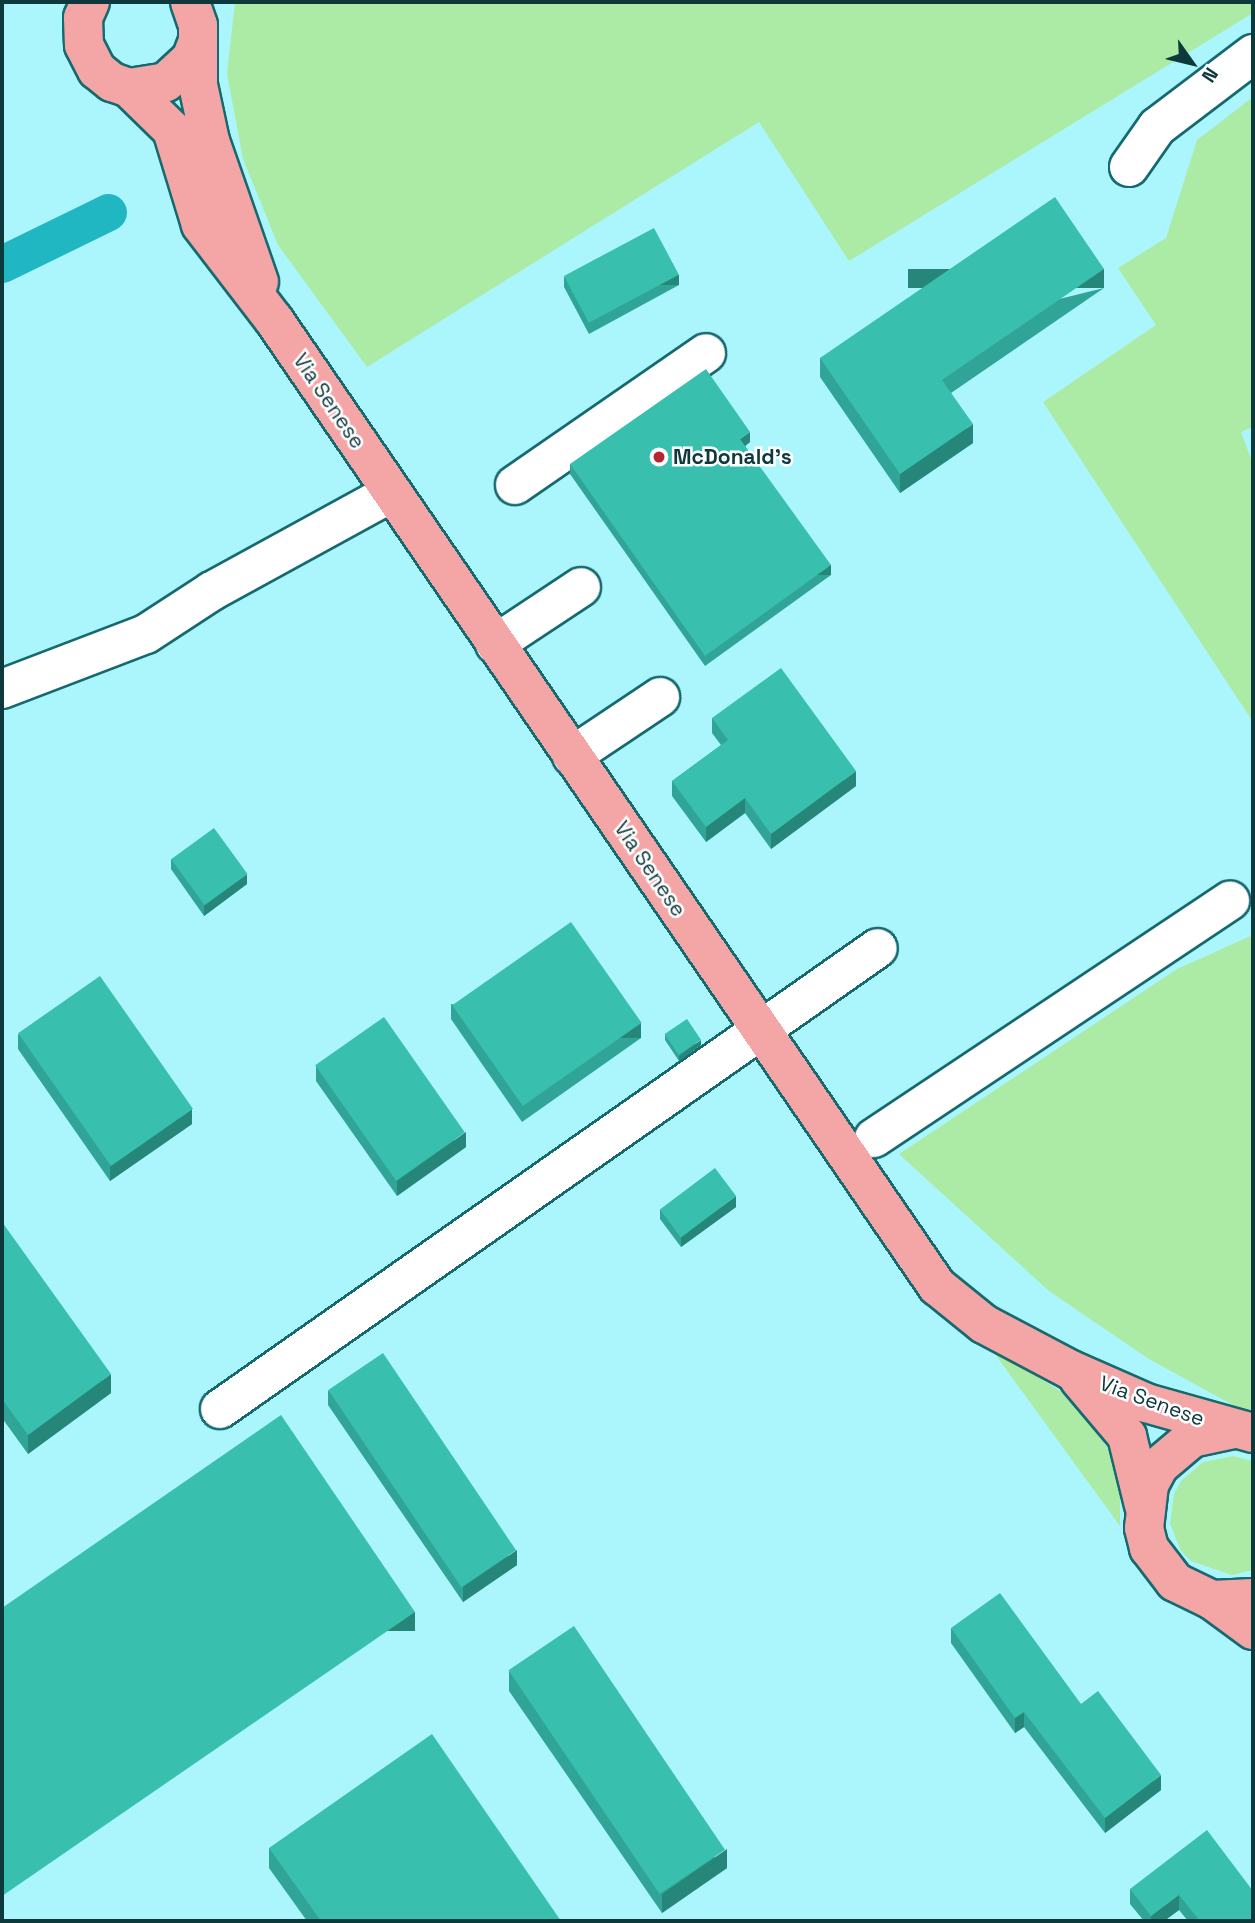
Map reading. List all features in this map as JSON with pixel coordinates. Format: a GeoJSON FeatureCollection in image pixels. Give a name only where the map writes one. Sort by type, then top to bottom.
{"type":"FeatureCollection","features":[{"type":"Feature","properties":{"kind":"main road","name":"Via Senese"},"geometry":{"type":"LineString","coordinates":[[55,2],[97,70],[129,88],[172,130],[201,225],[274,320],[937,1286],[984,1324],[1070,1370],[1146,1403],[1244,1431]]}},
{"type":"Feature","properties":{"kind":"main road"},"geometry":{"type":"LineString","coordinates":[[84,45],[83,18],[90,2]]}},
{"type":"Feature","properties":{"kind":"main road","name":"Via Senese"},"geometry":{"type":"LineString","coordinates":[[129,88],[166,82],[191,59],[196,18]]}},
{"type":"Feature","properties":{"kind":"main road","name":"Via Senese"},"geometry":{"type":"LineString","coordinates":[[196,18],[198,85],[209,141],[274,320]]}},
{"type":"Feature","properties":{"kind":"main road","name":"Via Senese"},"geometry":{"type":"LineString","coordinates":[[1070,1370],[1127,1436],[1144,1506],[1149,1548],[1160,1567],[1183,1588],[1212,1600],[1253,1630]]}},
{"type":"Feature","properties":{"kind":"main road","name":"Via Senese"},"geometry":{"type":"LineString","coordinates":[[1144,1506],[1159,1466],[1174,1450],[1192,1438],[1244,1431]]}},
{"type":"Feature","properties":{"kind":"main road","name":"Via Senese"},"geometry":{"type":"LineString","coordinates":[[1212,1600],[1253,1598]]}},
{"type":"Feature","properties":{"kind":"street"},"geometry":{"type":"LineString","coordinates":[[1129,167],[1157,127],[1253,54]]}},
{"type":"Feature","properties":{"kind":"street"},"geometry":{"type":"LineString","coordinates":[[515,485],[706,353]]}},
{"type":"Feature","properties":{"kind":"street"},"geometry":{"type":"LineString","coordinates":[[2,689],[136,639],[391,493]]}},
{"type":"Feature","properties":{"kind":"street"},"geometry":{"type":"LineString","coordinates":[[495,644],[581,587]]}},
{"type":"Feature","properties":{"kind":"street"},"geometry":{"type":"LineString","coordinates":[[572,755],[660,697]]}},
{"type":"Feature","properties":{"kind":"street"},"geometry":{"type":"LineString","coordinates":[[874,1138],[1230,901]]}},
{"type":"Feature","properties":{"kind":"street"},"geometry":{"type":"LineString","coordinates":[[219,1409],[762,1032],[878,948]]}},
{"type":"Feature","properties":{"kind":"green space"},"geometry":{"type":"Polygon","coordinates":[[[235,2],[1253,2],[1253,13],[849,261],[759,122],[367,367],[278,245],[243,159],[227,74],[235,2]]]}},
{"type":"Feature","properties":{"kind":"green space"},"geometry":{"type":"Polygon","coordinates":[[[1253,97],[1253,427],[1241,432],[1253,464],[1253,722],[1043,402],[1156,325],[1118,268],[1166,238],[1197,140],[1253,97]]]}},
{"type":"Feature","properties":{"kind":"green space"},"geometry":{"type":"Polygon","coordinates":[[[1253,935],[1253,1416],[1149,1359],[1049,1291],[899,1154],[1177,969],[1253,935]]]}},
{"type":"Feature","properties":{"kind":"green space"},"geometry":{"type":"Polygon","coordinates":[[[995,1354],[1005,1355],[1060,1391],[1095,1430],[1114,1458],[1120,1480],[1120,1526],[995,1354]]]}},
{"type":"Feature","properties":{"kind":"green space"},"geometry":{"type":"Polygon","coordinates":[[[1233,1456],[1253,1461],[1253,1570],[1232,1575],[1191,1561],[1181,1551],[1170,1524],[1174,1494],[1181,1481],[1203,1462],[1233,1456]]]}},
{"type":"Feature","properties":{"kind":"building"},"geometry":{"type":"Polygon","coordinates":[[[1055,197],[1104,269],[942,380],[973,424],[900,474],[820,358],[1055,197]]]}},
{"type":"Feature","properties":{"kind":"building"},"geometry":{"type":"Polygon","coordinates":[[[654,228],[679,275],[589,323],[564,276],[654,228]]]}},
{"type":"Feature","properties":{"kind":"building"},"geometry":{"type":"Polygon","coordinates":[[[706,369],[750,432],[740,439],[831,565],[705,656],[570,464],[706,369]]]}},
{"type":"Feature","properties":{"kind":"building"},"geometry":{"type":"Polygon","coordinates":[[[781,668],[856,771],[771,834],[745,798],[706,827],[672,781],[728,740],[712,718],[781,668]]]}},
{"type":"Feature","properties":{"kind":"building"},"geometry":{"type":"Polygon","coordinates":[[[214,828],[248,874],[205,905],[171,859],[214,828]]]}},
{"type":"Feature","properties":{"kind":"building"},"geometry":{"type":"Polygon","coordinates":[[[571,922],[642,1023],[523,1106],[452,1005],[571,922]]]}},
{"type":"Feature","properties":{"kind":"building"},"geometry":{"type":"Polygon","coordinates":[[[100,976],[193,1109],[111,1166],[18,1033],[100,976]]]}},
{"type":"Feature","properties":{"kind":"building"},"geometry":{"type":"Polygon","coordinates":[[[384,1017],[465,1133],[396,1181],[315,1065],[384,1017]]]}},
{"type":"Feature","properties":{"kind":"building"},"geometry":{"type":"Polygon","coordinates":[[[687,1019],[701,1040],[679,1055],[665,1034],[687,1019]]]}},
{"type":"Feature","properties":{"kind":"building"},"geometry":{"type":"Polygon","coordinates":[[[715,1168],[736,1196],[681,1237],[660,1210],[715,1168]]]}},
{"type":"Feature","properties":{"kind":"building"},"geometry":{"type":"Polygon","coordinates":[[[2,1222],[111,1374],[28,1435],[2,1399],[2,1222]]]}},
{"type":"Feature","properties":{"kind":"building"},"geometry":{"type":"Polygon","coordinates":[[[383,1353],[516,1550],[461,1587],[328,1390],[383,1353]]]}},
{"type":"Feature","properties":{"kind":"building"},"geometry":{"type":"Polygon","coordinates":[[[281,1415],[415,1612],[2,1896],[2,1608],[281,1415]]]}},
{"type":"Feature","properties":{"kind":"building"},"geometry":{"type":"Polygon","coordinates":[[[1000,1593],[1081,1704],[1098,1691],[1161,1775],[1105,1818],[1024,1712],[1015,1718],[951,1628],[1000,1593]]]}},
{"type":"Feature","properties":{"kind":"building"},"geometry":{"type":"Polygon","coordinates":[[[574,1626],[725,1850],[659,1894],[509,1670],[574,1626]]]}},
{"type":"Feature","properties":{"kind":"building"},"geometry":{"type":"Polygon","coordinates":[[[432,1734],[561,1921],[321,1921],[269,1848],[432,1734]]]}},
{"type":"Feature","properties":{"kind":"building"},"geometry":{"type":"Polygon","coordinates":[[[1207,1830],[1253,1891],[1253,1919],[1200,1921],[1179,1895],[1151,1916],[1130,1889],[1207,1830]]]}},
{"type":"Feature","properties":{"kind":"waterway"},"geometry":{"type":"LineString","coordinates":[[2,264],[108,212]]}},
{"type":"Feature","properties":{"kind":"place","name":"McDonald's"},"geometry":{"type":"Point","coordinates":[659,457]}}]}
